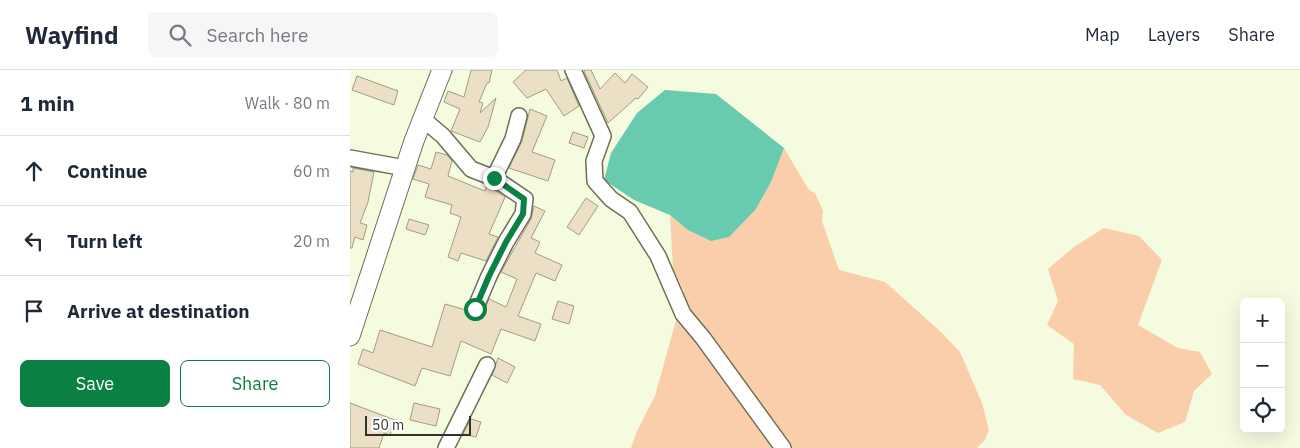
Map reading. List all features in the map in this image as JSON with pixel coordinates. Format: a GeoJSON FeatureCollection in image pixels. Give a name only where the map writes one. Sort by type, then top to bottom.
{"type":"FeatureCollection","features":[{"type":"Feature","properties":{"kind":"main road"},"geometry":{"type":"LineString","coordinates":[[350,336],[405,168],[442,70]]}},
{"type":"Feature","properties":{"kind":"street"},"geometry":{"type":"LineString","coordinates":[[574,70],[603,136],[594,161],[595,181],[611,199],[630,212],[658,256],[683,314],[703,338],[783,448]]}},
{"type":"Feature","properties":{"kind":"street"},"geometry":{"type":"LineString","coordinates":[[494,178],[513,139],[519,116]]}},
{"type":"Feature","properties":{"kind":"street"},"geometry":{"type":"LineString","coordinates":[[423,119],[443,136],[471,169],[494,178],[524,199],[523,214],[506,242],[475,309]]}},
{"type":"Feature","properties":{"kind":"street"},"geometry":{"type":"LineString","coordinates":[[350,158],[405,168]]}},
{"type":"Feature","properties":{"kind":"street"},"geometry":{"type":"LineString","coordinates":[[446,448],[487,365]]}},
{"type":"Feature","properties":{"kind":"shaded area"},"geometry":{"type":"Polygon","coordinates":[[[784,148],[809,190],[815,193],[823,211],[822,221],[839,270],[885,282],[940,331],[960,352],[982,403],[989,430],[985,440],[977,448],[631,448],[637,431],[655,396],[684,291],[673,269],[670,215],[688,230],[756,209],[771,182],[784,148]]]}},
{"type":"Feature","properties":{"kind":"shaded area"},"geometry":{"type":"Polygon","coordinates":[[[1104,228],[1139,236],[1162,260],[1138,325],[1178,348],[1200,352],[1212,374],[1194,391],[1185,422],[1158,433],[1126,415],[1100,385],[1073,379],[1074,344],[1047,325],[1058,301],[1048,269],[1074,247],[1104,228]]]}},
{"type":"Feature","properties":{"kind":"water"},"geometry":{"type":"Polygon","coordinates":[[[665,90],[716,94],[784,148],[771,182],[756,209],[729,237],[711,241],[688,230],[670,215],[634,200],[604,180],[611,153],[637,113],[665,90]]]}},
{"type":"Feature","properties":{"kind":"building"},"geometry":{"type":"Polygon","coordinates":[[[471,70],[492,70],[489,83],[487,83],[479,102],[483,103],[480,113],[496,98],[488,127],[480,142],[451,131],[460,109],[444,102],[448,91],[464,97],[471,70]]]}},
{"type":"Feature","properties":{"kind":"building"},"geometry":{"type":"Polygon","coordinates":[[[526,70],[557,70],[561,81],[567,78],[579,106],[564,116],[546,89],[527,98],[513,82],[526,70]]]}},
{"type":"Feature","properties":{"kind":"building"},"geometry":{"type":"Polygon","coordinates":[[[585,70],[591,70],[600,89],[615,73],[625,83],[632,74],[648,87],[638,99],[636,98],[608,123],[585,70]]]}},
{"type":"Feature","properties":{"kind":"building"},"geometry":{"type":"Polygon","coordinates":[[[357,76],[398,91],[394,105],[352,90],[357,76]]]}},
{"type":"Feature","properties":{"kind":"building"},"geometry":{"type":"Polygon","coordinates":[[[530,109],[547,116],[532,152],[555,160],[548,181],[509,168],[522,141],[530,109]]]}},
{"type":"Feature","properties":{"kind":"building"},"geometry":{"type":"Polygon","coordinates":[[[573,132],[588,137],[584,148],[569,143],[573,132]]]}},
{"type":"Feature","properties":{"kind":"building"},"geometry":{"type":"Polygon","coordinates":[[[436,152],[447,155],[452,161],[448,176],[485,191],[487,185],[505,197],[489,234],[498,237],[486,261],[461,253],[458,261],[448,257],[461,217],[450,213],[452,205],[425,197],[429,184],[413,179],[418,165],[431,169],[436,152]]]}},
{"type":"Feature","properties":{"kind":"building"},"geometry":{"type":"Polygon","coordinates":[[[353,168],[374,172],[368,202],[360,223],[367,225],[363,240],[355,237],[352,248],[350,248],[350,171],[353,172],[353,168]]]}},
{"type":"Feature","properties":{"kind":"building"},"geometry":{"type":"Polygon","coordinates":[[[586,198],[598,206],[579,235],[567,227],[586,198]]]}},
{"type":"Feature","properties":{"kind":"building"},"geometry":{"type":"Polygon","coordinates":[[[534,206],[545,211],[531,238],[540,242],[535,253],[562,265],[555,281],[536,273],[518,316],[541,324],[535,341],[501,329],[491,354],[461,341],[450,376],[422,368],[415,386],[358,364],[363,349],[373,353],[380,330],[432,347],[445,304],[466,310],[468,315],[476,318],[483,313],[489,299],[506,307],[517,279],[501,272],[531,219],[534,206]]]}},
{"type":"Feature","properties":{"kind":"building"},"geometry":{"type":"Polygon","coordinates":[[[409,219],[429,225],[425,235],[406,229],[409,219]]]}},
{"type":"Feature","properties":{"kind":"building"},"geometry":{"type":"Polygon","coordinates":[[[558,301],[574,306],[569,324],[552,319],[558,301]]]}},
{"type":"Feature","properties":{"kind":"building"},"geometry":{"type":"Polygon","coordinates":[[[498,358],[515,367],[507,383],[492,375],[498,358]]]}},
{"type":"Feature","properties":{"kind":"building"},"geometry":{"type":"Polygon","coordinates":[[[350,403],[395,420],[390,435],[384,433],[379,448],[350,448],[350,403]]]}},
{"type":"Feature","properties":{"kind":"building"},"geometry":{"type":"Polygon","coordinates":[[[414,403],[440,409],[436,426],[410,420],[414,403]]]}},
{"type":"Feature","properties":{"kind":"building"},"geometry":{"type":"Polygon","coordinates":[[[471,419],[481,422],[476,437],[463,434],[471,419]]]}},
{"type":"Feature","properties":{"kind":"route"},"geometry":{"type":"LineString","coordinates":[[475,309],[506,242],[523,214],[524,199],[494,178]]}}]}
